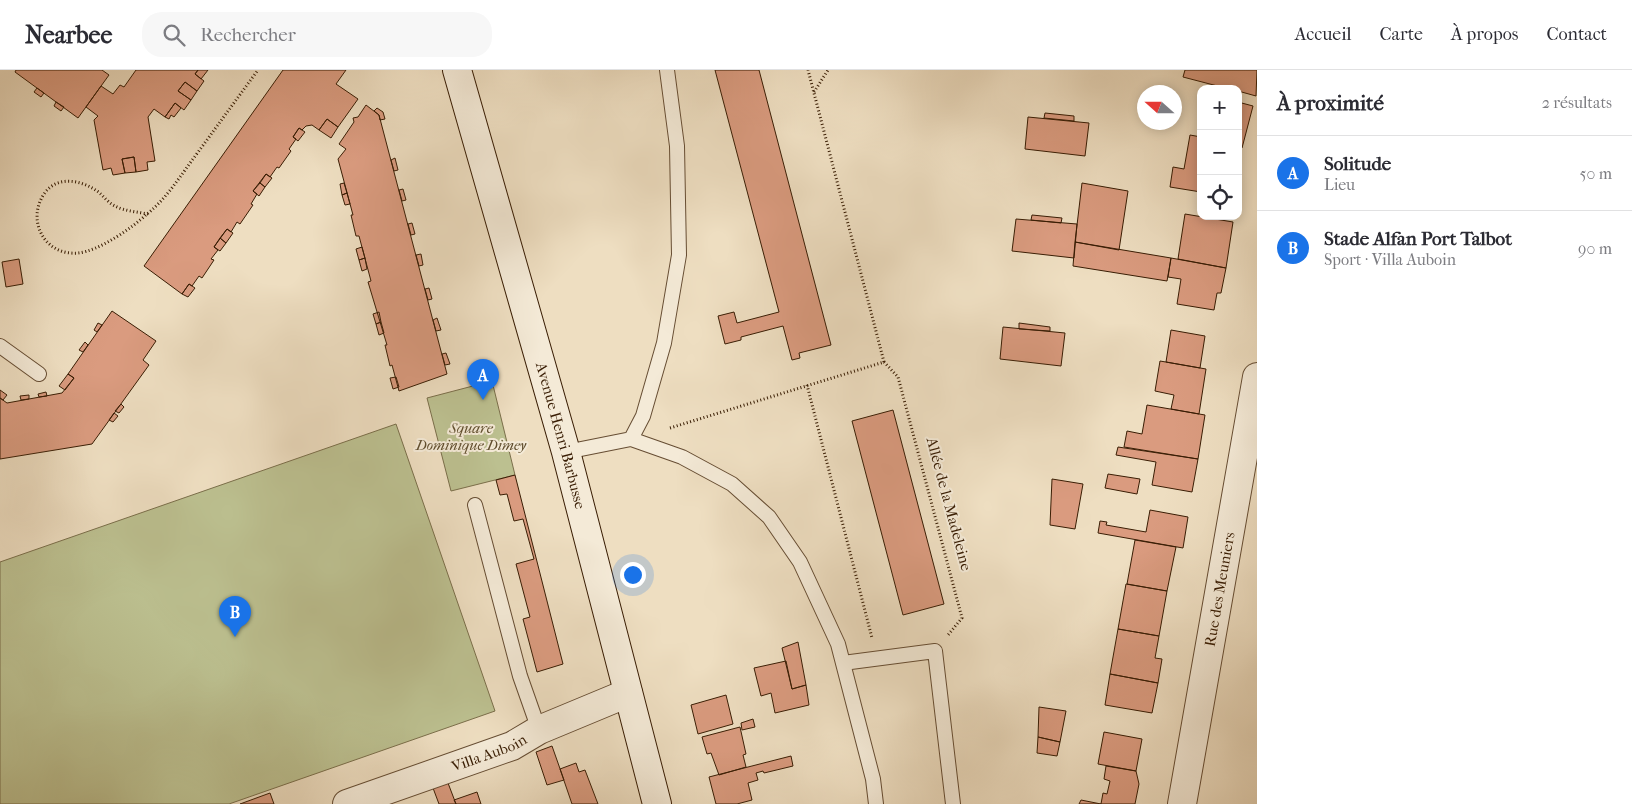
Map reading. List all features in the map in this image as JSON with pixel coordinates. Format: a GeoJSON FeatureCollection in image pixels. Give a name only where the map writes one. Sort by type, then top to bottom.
{"type":"FeatureCollection","features":[{"type":"Feature","properties":{"kind":"main road","name":"Avenue Henri Barbusse"},"geometry":{"type":"LineString","coordinates":[[457,70],[566,452],[657,804]]}},
{"type":"Feature","properties":{"kind":"main road","name":"Rue des Meuniers"},"geometry":{"type":"LineString","coordinates":[[1182,804],[1257,377]]}},
{"type":"Feature","properties":{"kind":"main road","name":"Villa Auboin"},"geometry":{"type":"LineString","coordinates":[[347,804],[512,746],[539,730],[628,693]]}},
{"type":"Feature","properties":{"kind":"lane"},"geometry":{"type":"LineString","coordinates":[[631,440],[643,416],[664,343],[679,256],[677,146],[667,70]]}},
{"type":"Feature","properties":{"kind":"lane"},"geometry":{"type":"LineString","coordinates":[[0,346],[39,374]]}},
{"type":"Feature","properties":{"kind":"lane"},"geometry":{"type":"LineString","coordinates":[[566,452],[623,439],[631,440],[682,457],[732,484],[769,517],[800,562],[838,644],[873,779],[876,804]]}},
{"type":"Feature","properties":{"kind":"lane"},"geometry":{"type":"LineString","coordinates":[[475,505],[520,676],[539,730]]}},
{"type":"Feature","properties":{"kind":"lane"},"geometry":{"type":"LineString","coordinates":[[843,662],[935,651],[953,804]]}},
{"type":"Feature","properties":{"kind":"path"},"geometry":{"type":"LineString","coordinates":[[148,214],[114,206],[98,191],[80,182],[62,181],[48,188],[38,204],[36,222],[44,239],[59,250],[78,253],[108,242],[148,214],[168,193],[258,70]]}},
{"type":"Feature","properties":{"kind":"path","name":"Allée de la Madeleine"},"geometry":{"type":"LineString","coordinates":[[808,70],[884,362],[898,377],[962,618],[935,651]]}},
{"type":"Feature","properties":{"kind":"path"},"geometry":{"type":"LineString","coordinates":[[814,92],[828,70]]}},
{"type":"Feature","properties":{"kind":"path"},"geometry":{"type":"LineString","coordinates":[[631,440],[884,362]]}},
{"type":"Feature","properties":{"kind":"path"},"geometry":{"type":"LineString","coordinates":[[807,385],[877,658]]}},
{"type":"Feature","properties":{"kind":"green space","name":"Square Dominique Dimey"},"geometry":{"type":"Polygon","coordinates":[[[492,381],[515,475],[451,491],[427,398],[492,381]]]}},
{"type":"Feature","properties":{"kind":"green space"},"geometry":{"type":"Polygon","coordinates":[[[396,424],[495,711],[229,804],[0,804],[0,562],[396,424]]]}},
{"type":"Feature","properties":{"kind":"building"},"geometry":{"type":"Polygon","coordinates":[[[16,70],[102,70],[109,75],[78,118],[15,72],[16,70]]]}},
{"type":"Feature","properties":{"kind":"building"},"geometry":{"type":"Polygon","coordinates":[[[136,70],[198,70],[195,74],[204,81],[197,91],[185,82],[178,91],[191,100],[184,110],[175,103],[165,117],[154,109],[148,117],[155,161],[147,162],[148,170],[136,172],[134,157],[122,159],[125,173],[113,175],[111,168],[103,170],[94,120],[98,116],[86,107],[101,86],[113,94],[120,85],[124,87],[136,70]]]}},
{"type":"Feature","properties":{"kind":"building"},"geometry":{"type":"Polygon","coordinates":[[[198,70],[208,70],[201,79],[195,74],[198,70]]]}},
{"type":"Feature","properties":{"kind":"building"},"geometry":{"type":"Polygon","coordinates":[[[283,70],[346,70],[336,84],[358,99],[338,127],[327,119],[319,130],[312,125],[306,126],[302,130],[299,128],[293,137],[296,139],[289,149],[291,151],[279,168],[277,167],[270,177],[266,174],[253,191],[257,194],[251,204],[253,205],[240,224],[237,222],[231,232],[227,229],[214,247],[218,250],[211,259],[214,260],[202,278],[199,276],[192,286],[189,284],[182,294],[144,266],[283,70]]]}},
{"type":"Feature","properties":{"kind":"building"},"geometry":{"type":"Polygon","coordinates":[[[715,70],[759,70],[831,345],[799,353],[800,358],[792,360],[783,326],[741,337],[741,340],[725,344],[718,316],[734,312],[737,323],[779,312],[715,70]]]}},
{"type":"Feature","properties":{"kind":"building"},"geometry":{"type":"Polygon","coordinates":[[[1185,70],[1257,70],[1256,96],[1242,92],[1242,85],[1214,85],[1183,77],[1185,70]]]}},
{"type":"Feature","properties":{"kind":"building"},"geometry":{"type":"Polygon","coordinates":[[[185,82],[197,91],[191,100],[178,91],[185,82]]]}},
{"type":"Feature","properties":{"kind":"building"},"geometry":{"type":"Polygon","coordinates":[[[37,88],[44,93],[41,97],[34,92],[37,88]]]}},
{"type":"Feature","properties":{"kind":"building"},"geometry":{"type":"Polygon","coordinates":[[[56,102],[64,107],[61,111],[54,106],[56,102]]]}},
{"type":"Feature","properties":{"kind":"building"},"geometry":{"type":"Polygon","coordinates":[[[175,103],[181,108],[174,117],[171,115],[169,119],[165,117],[175,103]]]}},
{"type":"Feature","properties":{"kind":"building"},"geometry":{"type":"Polygon","coordinates":[[[1242,103],[1253,106],[1242,148],[1242,103]]]}},
{"type":"Feature","properties":{"kind":"building"},"geometry":{"type":"Polygon","coordinates":[[[366,105],[379,115],[447,374],[399,391],[392,365],[390,366],[385,345],[387,345],[368,282],[371,281],[359,236],[356,236],[351,215],[353,215],[338,159],[346,149],[339,144],[354,122],[353,118],[358,117],[366,105]]]}},
{"type":"Feature","properties":{"kind":"building"},"geometry":{"type":"Polygon","coordinates":[[[377,108],[383,112],[385,119],[380,120],[379,115],[374,111],[377,108]]]}},
{"type":"Feature","properties":{"kind":"building"},"geometry":{"type":"Polygon","coordinates":[[[1045,113],[1074,116],[1074,121],[1044,118],[1045,113]]]}},
{"type":"Feature","properties":{"kind":"building"},"geometry":{"type":"Polygon","coordinates":[[[1028,117],[1089,123],[1085,156],[1025,149],[1028,117]]]}},
{"type":"Feature","properties":{"kind":"building"},"geometry":{"type":"Polygon","coordinates":[[[327,119],[338,127],[331,138],[319,130],[327,119]]]}},
{"type":"Feature","properties":{"kind":"building"},"geometry":{"type":"Polygon","coordinates":[[[299,128],[305,132],[298,141],[293,137],[299,128]]]}},
{"type":"Feature","properties":{"kind":"building"},"geometry":{"type":"Polygon","coordinates":[[[1190,135],[1197,136],[1197,191],[1170,187],[1173,167],[1184,169],[1190,135]]]}},
{"type":"Feature","properties":{"kind":"building"},"geometry":{"type":"Polygon","coordinates":[[[134,157],[136,172],[125,173],[122,159],[134,157]]]}},
{"type":"Feature","properties":{"kind":"building"},"geometry":{"type":"Polygon","coordinates":[[[395,158],[398,170],[394,171],[391,160],[395,158]]]}},
{"type":"Feature","properties":{"kind":"building"},"geometry":{"type":"Polygon","coordinates":[[[266,174],[272,178],[265,187],[260,183],[266,174]]]}},
{"type":"Feature","properties":{"kind":"building"},"geometry":{"type":"Polygon","coordinates":[[[260,183],[265,187],[259,196],[253,191],[260,183]]]}},
{"type":"Feature","properties":{"kind":"building"},"geometry":{"type":"Polygon","coordinates":[[[344,183],[347,193],[342,195],[340,184],[344,183]]]}},
{"type":"Feature","properties":{"kind":"building"},"geometry":{"type":"Polygon","coordinates":[[[1082,183],[1128,191],[1119,250],[1075,242],[1082,183]]]}},
{"type":"Feature","properties":{"kind":"building"},"geometry":{"type":"Polygon","coordinates":[[[403,189],[406,200],[402,201],[399,190],[403,189]]]}},
{"type":"Feature","properties":{"kind":"building"},"geometry":{"type":"Polygon","coordinates":[[[347,193],[350,204],[345,205],[342,195],[347,193]]]}},
{"type":"Feature","properties":{"kind":"building"},"geometry":{"type":"Polygon","coordinates":[[[1185,214],[1197,216],[1197,220],[1233,222],[1226,268],[1178,259],[1185,214]]]}},
{"type":"Feature","properties":{"kind":"building"},"geometry":{"type":"Polygon","coordinates":[[[1032,215],[1062,218],[1061,223],[1031,220],[1032,215]]]}},
{"type":"Feature","properties":{"kind":"building"},"geometry":{"type":"Polygon","coordinates":[[[1016,219],[1077,224],[1074,258],[1012,251],[1016,219]]]}},
{"type":"Feature","properties":{"kind":"building"},"geometry":{"type":"Polygon","coordinates":[[[412,223],[415,234],[411,235],[408,224],[412,223]]]}},
{"type":"Feature","properties":{"kind":"building"},"geometry":{"type":"Polygon","coordinates":[[[227,229],[233,233],[226,243],[220,238],[227,229]]]}},
{"type":"Feature","properties":{"kind":"building"},"geometry":{"type":"Polygon","coordinates":[[[220,238],[226,243],[220,251],[214,247],[220,238]]]}},
{"type":"Feature","properties":{"kind":"building"},"geometry":{"type":"Polygon","coordinates":[[[1075,242],[1171,258],[1167,281],[1073,266],[1075,242]]]}},
{"type":"Feature","properties":{"kind":"building"},"geometry":{"type":"Polygon","coordinates":[[[362,247],[365,258],[359,260],[356,249],[362,247]]]}},
{"type":"Feature","properties":{"kind":"building"},"geometry":{"type":"Polygon","coordinates":[[[421,254],[423,265],[419,266],[416,255],[421,254]]]}},
{"type":"Feature","properties":{"kind":"building"},"geometry":{"type":"Polygon","coordinates":[[[365,258],[367,269],[362,271],[359,260],[365,258]]]}},
{"type":"Feature","properties":{"kind":"building"},"geometry":{"type":"Polygon","coordinates":[[[1171,258],[1226,268],[1221,293],[1217,293],[1214,310],[1177,304],[1181,279],[1168,277],[1171,258]]]}},
{"type":"Feature","properties":{"kind":"building"},"geometry":{"type":"Polygon","coordinates":[[[19,259],[23,284],[6,287],[2,262],[19,259]]]}},
{"type":"Feature","properties":{"kind":"building"},"geometry":{"type":"Polygon","coordinates":[[[189,284],[195,288],[188,297],[182,294],[189,284]]]}},
{"type":"Feature","properties":{"kind":"building"},"geometry":{"type":"Polygon","coordinates":[[[429,288],[432,299],[428,300],[425,289],[429,288]]]}},
{"type":"Feature","properties":{"kind":"building"},"geometry":{"type":"Polygon","coordinates":[[[112,311],[156,341],[143,360],[149,365],[92,444],[0,459],[0,398],[7,403],[62,393],[74,378],[68,374],[112,311]]]}},
{"type":"Feature","properties":{"kind":"building"},"geometry":{"type":"Polygon","coordinates":[[[379,312],[381,322],[376,324],[373,314],[379,312]]]}},
{"type":"Feature","properties":{"kind":"building"},"geometry":{"type":"Polygon","coordinates":[[[437,318],[441,330],[436,331],[433,320],[437,318]]]}},
{"type":"Feature","properties":{"kind":"building"},"geometry":{"type":"Polygon","coordinates":[[[381,322],[384,333],[379,335],[376,324],[381,322]]]}},
{"type":"Feature","properties":{"kind":"building"},"geometry":{"type":"Polygon","coordinates":[[[98,323],[102,325],[97,332],[94,330],[98,323]]]}},
{"type":"Feature","properties":{"kind":"building"},"geometry":{"type":"Polygon","coordinates":[[[1019,323],[1050,327],[1050,331],[1019,329],[1019,323]]]}},
{"type":"Feature","properties":{"kind":"building"},"geometry":{"type":"Polygon","coordinates":[[[1003,327],[1065,333],[1061,366],[1000,359],[1003,327]]]}},
{"type":"Feature","properties":{"kind":"building"},"geometry":{"type":"Polygon","coordinates":[[[1171,330],[1205,336],[1200,368],[1166,362],[1171,330]]]}},
{"type":"Feature","properties":{"kind":"building"},"geometry":{"type":"Polygon","coordinates":[[[85,342],[88,345],[83,352],[79,350],[85,342]]]}},
{"type":"Feature","properties":{"kind":"building"},"geometry":{"type":"Polygon","coordinates":[[[446,353],[450,364],[445,365],[442,354],[446,353]]]}},
{"type":"Feature","properties":{"kind":"building"},"geometry":{"type":"Polygon","coordinates":[[[1160,361],[1206,369],[1199,414],[1171,409],[1174,395],[1155,391],[1160,361]]]}},
{"type":"Feature","properties":{"kind":"building"},"geometry":{"type":"Polygon","coordinates":[[[68,374],[74,378],[65,390],[59,386],[68,374]]]}},
{"type":"Feature","properties":{"kind":"building"},"geometry":{"type":"Polygon","coordinates":[[[396,377],[399,387],[393,389],[390,378],[396,377]]]}},
{"type":"Feature","properties":{"kind":"building"},"geometry":{"type":"Polygon","coordinates":[[[0,390],[7,395],[3,400],[0,398],[0,390]]]}},
{"type":"Feature","properties":{"kind":"building"},"geometry":{"type":"Polygon","coordinates":[[[46,392],[47,396],[39,397],[38,394],[46,392]]]}},
{"type":"Feature","properties":{"kind":"building"},"geometry":{"type":"Polygon","coordinates":[[[29,395],[29,399],[21,400],[20,396],[29,395]]]}},
{"type":"Feature","properties":{"kind":"building"},"geometry":{"type":"Polygon","coordinates":[[[121,404],[124,407],[119,413],[115,411],[121,404]]]}},
{"type":"Feature","properties":{"kind":"building"},"geometry":{"type":"Polygon","coordinates":[[[1147,405],[1205,415],[1198,459],[1124,447],[1127,431],[1142,434],[1147,405]]]}},
{"type":"Feature","properties":{"kind":"building"},"geometry":{"type":"Polygon","coordinates":[[[893,410],[944,604],[903,615],[852,421],[893,410]]]}},
{"type":"Feature","properties":{"kind":"building"},"geometry":{"type":"Polygon","coordinates":[[[114,413],[118,416],[113,422],[109,420],[114,413]]]}},
{"type":"Feature","properties":{"kind":"building"},"geometry":{"type":"Polygon","coordinates":[[[1118,447],[1198,459],[1192,492],[1152,485],[1156,462],[1116,455],[1118,447]]]}},
{"type":"Feature","properties":{"kind":"building"},"geometry":{"type":"Polygon","coordinates":[[[1108,474],[1140,479],[1137,494],[1105,488],[1108,474]]]}},
{"type":"Feature","properties":{"kind":"building"},"geometry":{"type":"Polygon","coordinates":[[[515,475],[563,664],[537,672],[523,619],[530,617],[516,564],[534,559],[523,519],[514,521],[507,494],[500,495],[496,480],[515,475]]]}},
{"type":"Feature","properties":{"kind":"building"},"geometry":{"type":"Polygon","coordinates":[[[1052,479],[1083,484],[1075,529],[1050,525],[1052,479]]]}},
{"type":"Feature","properties":{"kind":"building"},"geometry":{"type":"Polygon","coordinates":[[[1150,510],[1188,517],[1183,548],[1098,533],[1100,521],[1107,522],[1106,525],[1146,532],[1150,510]]]}},
{"type":"Feature","properties":{"kind":"building"},"geometry":{"type":"Polygon","coordinates":[[[1135,540],[1176,547],[1167,591],[1127,584],[1135,540]]]}},
{"type":"Feature","properties":{"kind":"building"},"geometry":{"type":"Polygon","coordinates":[[[1126,584],[1167,591],[1159,636],[1118,629],[1126,584]]]}},
{"type":"Feature","properties":{"kind":"building"},"geometry":{"type":"Polygon","coordinates":[[[1118,629],[1159,636],[1155,658],[1162,659],[1158,683],[1110,674],[1118,629]]]}},
{"type":"Feature","properties":{"kind":"building"},"geometry":{"type":"Polygon","coordinates":[[[798,642],[806,685],[792,689],[782,648],[798,642]]]}},
{"type":"Feature","properties":{"kind":"building"},"geometry":{"type":"Polygon","coordinates":[[[786,661],[792,689],[806,685],[809,705],[775,713],[771,693],[761,696],[754,668],[786,661]]]}},
{"type":"Feature","properties":{"kind":"building"},"geometry":{"type":"Polygon","coordinates":[[[1110,674],[1158,683],[1152,713],[1105,705],[1110,674]]]}},
{"type":"Feature","properties":{"kind":"building"},"geometry":{"type":"Polygon","coordinates":[[[726,695],[733,724],[698,734],[691,705],[726,695]]]}},
{"type":"Feature","properties":{"kind":"building"},"geometry":{"type":"Polygon","coordinates":[[[1039,707],[1066,711],[1060,742],[1038,737],[1039,707]]]}},
{"type":"Feature","properties":{"kind":"building"},"geometry":{"type":"Polygon","coordinates":[[[753,719],[755,727],[742,730],[741,723],[753,719]]]}},
{"type":"Feature","properties":{"kind":"building"},"geometry":{"type":"Polygon","coordinates":[[[740,727],[746,754],[743,755],[746,767],[719,775],[711,753],[707,754],[702,737],[740,727]]]}},
{"type":"Feature","properties":{"kind":"building"},"geometry":{"type":"Polygon","coordinates":[[[1104,732],[1142,739],[1136,771],[1098,764],[1104,732]]]}},
{"type":"Feature","properties":{"kind":"building"},"geometry":{"type":"Polygon","coordinates":[[[1038,737],[1060,742],[1057,756],[1037,753],[1038,737]]]}},
{"type":"Feature","properties":{"kind":"building"},"geometry":{"type":"Polygon","coordinates":[[[552,746],[564,780],[547,785],[536,752],[552,746]]]}},
{"type":"Feature","properties":{"kind":"building"},"geometry":{"type":"Polygon","coordinates":[[[791,756],[793,766],[756,773],[758,780],[748,783],[752,800],[737,804],[716,804],[709,777],[791,756]]]}},
{"type":"Feature","properties":{"kind":"building"},"geometry":{"type":"Polygon","coordinates":[[[576,763],[579,772],[585,770],[598,804],[572,804],[560,769],[576,763]]]}},
{"type":"Feature","properties":{"kind":"building"},"geometry":{"type":"Polygon","coordinates":[[[1106,766],[1136,771],[1139,784],[1135,804],[1101,804],[1103,793],[1107,794],[1110,781],[1104,779],[1106,766]]]}},
{"type":"Feature","properties":{"kind":"building"},"geometry":{"type":"Polygon","coordinates":[[[448,783],[456,804],[439,804],[433,788],[448,783]]]}},
{"type":"Feature","properties":{"kind":"building"},"geometry":{"type":"Polygon","coordinates":[[[477,792],[481,804],[456,804],[454,800],[477,792]]]}},
{"type":"Feature","properties":{"kind":"building"},"geometry":{"type":"Polygon","coordinates":[[[270,793],[274,804],[240,804],[270,793]]]}},
{"type":"Feature","properties":{"kind":"building"},"geometry":{"type":"Polygon","coordinates":[[[1081,800],[1101,804],[1079,804],[1081,800]]]}},
{"type":"Feature","properties":{"kind":"place","name":"Solitude"},"geometry":{"type":"Point","coordinates":[483,400]}},
{"type":"Feature","properties":{"kind":"place","name":"Stade Alfan Port Talbot"},"geometry":{"type":"Point","coordinates":[235,637]}}]}
